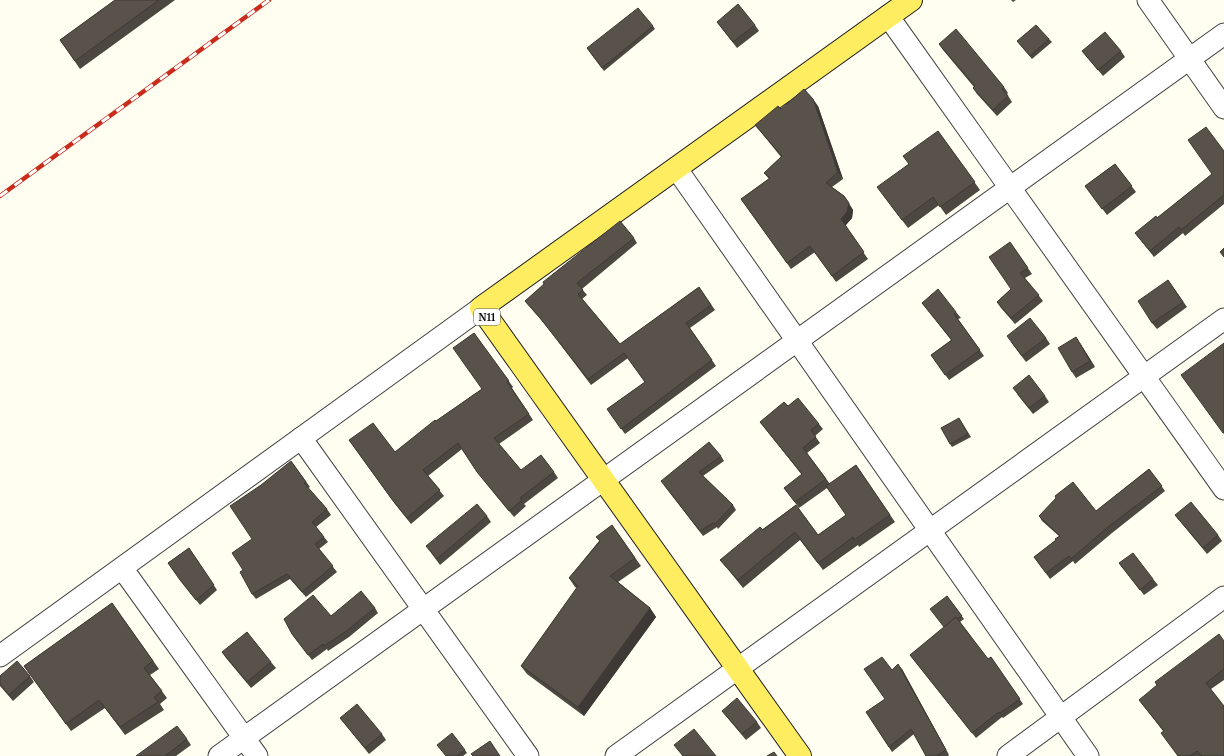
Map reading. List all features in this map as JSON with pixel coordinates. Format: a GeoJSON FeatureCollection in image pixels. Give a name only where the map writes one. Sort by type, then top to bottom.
{"type":"FeatureCollection","features":[{"type":"Feature","properties":{"kind":"main road","name":"N11"},"geometry":{"type":"LineString","coordinates":[[800,756],[481,308],[911,0]]}},
{"type":"Feature","properties":{"kind":"street"},"geometry":{"type":"LineString","coordinates":[[1148,0],[1224,108]]}},
{"type":"Feature","properties":{"kind":"street"},"geometry":{"type":"LineString","coordinates":[[888,16],[1224,489]]}},
{"type":"Feature","properties":{"kind":"street"},"geometry":{"type":"LineString","coordinates":[[219,756],[1224,34]]}},
{"type":"Feature","properties":{"kind":"street"},"geometry":{"type":"LineString","coordinates":[[676,168],[1088,756]]}},
{"type":"Feature","properties":{"kind":"street"},"geometry":{"type":"LineString","coordinates":[[0,656],[481,308]]}},
{"type":"Feature","properties":{"kind":"street"},"geometry":{"type":"LineString","coordinates":[[616,756],[1224,319]]}},
{"type":"Feature","properties":{"kind":"street"},"geometry":{"type":"LineString","coordinates":[[301,438],[528,756]]}},
{"type":"Feature","properties":{"kind":"street"},"geometry":{"type":"LineString","coordinates":[[122,568],[257,756]]}},
{"type":"Feature","properties":{"kind":"street"},"geometry":{"type":"LineString","coordinates":[[1008,756],[1224,597]]}},
{"type":"Feature","properties":{"kind":"building"},"geometry":{"type":"Polygon","coordinates":[[[115,0],[159,0],[75,61],[60,40],[115,0]]]}},
{"type":"Feature","properties":{"kind":"building"},"geometry":{"type":"Polygon","coordinates":[[[738,4],[755,25],[733,42],[717,22],[738,4]]]}},
{"type":"Feature","properties":{"kind":"building"},"geometry":{"type":"Polygon","coordinates":[[[638,8],[653,26],[602,68],[587,48],[638,8]]]}},
{"type":"Feature","properties":{"kind":"building"},"geometry":{"type":"Polygon","coordinates":[[[1036,25],[1049,39],[1030,56],[1017,41],[1036,25]]]}},
{"type":"Feature","properties":{"kind":"building"},"geometry":{"type":"Polygon","coordinates":[[[956,29],[1004,87],[1002,89],[1008,96],[993,110],[973,88],[975,86],[939,44],[956,29]]]}},
{"type":"Feature","properties":{"kind":"building"},"geometry":{"type":"Polygon","coordinates":[[[1105,32],[1121,51],[1098,70],[1082,51],[1105,32]]]}},
{"type":"Feature","properties":{"kind":"building"},"geometry":{"type":"Polygon","coordinates":[[[804,89],[813,99],[838,172],[826,183],[844,196],[849,203],[847,212],[841,219],[864,252],[832,276],[810,246],[787,263],[741,199],[770,178],[764,173],[782,156],[755,125],[778,106],[781,109],[804,89]]]}},
{"type":"Feature","properties":{"kind":"building"},"geometry":{"type":"Polygon","coordinates":[[[1206,127],[1224,151],[1224,195],[1181,230],[1179,227],[1150,251],[1135,233],[1156,216],[1157,218],[1212,174],[1188,140],[1206,127]]]}},
{"type":"Feature","properties":{"kind":"building"},"geometry":{"type":"Polygon","coordinates":[[[938,131],[975,182],[940,207],[933,197],[902,220],[877,187],[909,164],[903,156],[938,131]]]}},
{"type":"Feature","properties":{"kind":"building"},"geometry":{"type":"Polygon","coordinates":[[[1115,164],[1132,186],[1102,209],[1085,186],[1115,164]]]}},
{"type":"Feature","properties":{"kind":"building"},"geometry":{"type":"Polygon","coordinates":[[[620,221],[634,238],[577,283],[583,290],[578,294],[620,344],[699,287],[711,305],[686,323],[712,360],[621,429],[607,409],[645,382],[624,353],[588,379],[525,301],[544,284],[543,282],[620,221]]]}},
{"type":"Feature","properties":{"kind":"building"},"geometry":{"type":"Polygon","coordinates":[[[1010,242],[1028,268],[1020,273],[1039,295],[1011,318],[997,302],[1011,289],[989,257],[1010,242]]]}},
{"type":"Feature","properties":{"kind":"building"},"geometry":{"type":"Polygon","coordinates":[[[1224,248],[1224,257],[1220,252],[1224,248]]]}},
{"type":"Feature","properties":{"kind":"building"},"geometry":{"type":"Polygon","coordinates":[[[1168,280],[1183,302],[1152,323],[1138,301],[1168,280]]]}},
{"type":"Feature","properties":{"kind":"building"},"geometry":{"type":"Polygon","coordinates":[[[938,289],[956,312],[954,314],[980,350],[945,375],[931,355],[952,340],[922,303],[938,289]]]}},
{"type":"Feature","properties":{"kind":"building"},"geometry":{"type":"Polygon","coordinates":[[[1030,318],[1046,338],[1022,356],[1007,336],[1030,318]]]}},
{"type":"Feature","properties":{"kind":"building"},"geometry":{"type":"Polygon","coordinates":[[[474,333],[509,381],[507,382],[529,414],[494,438],[521,470],[541,455],[554,472],[520,498],[522,500],[509,511],[477,472],[458,443],[423,470],[440,490],[407,518],[349,440],[373,423],[395,452],[435,420],[436,421],[482,389],[453,348],[474,333]]]}},
{"type":"Feature","properties":{"kind":"building"},"geometry":{"type":"Polygon","coordinates":[[[1076,337],[1090,361],[1072,372],[1058,348],[1076,337]]]}},
{"type":"Feature","properties":{"kind":"building"},"geometry":{"type":"Polygon","coordinates":[[[1224,343],[1224,433],[1223,433],[1181,375],[1224,343]]]}},
{"type":"Feature","properties":{"kind":"building"},"geometry":{"type":"Polygon","coordinates":[[[1029,375],[1045,396],[1029,408],[1013,388],[1029,375]]]}},
{"type":"Feature","properties":{"kind":"building"},"geometry":{"type":"Polygon","coordinates":[[[798,398],[819,424],[811,430],[816,437],[803,448],[826,479],[795,502],[784,488],[802,474],[760,422],[784,402],[788,406],[798,398]]]}},
{"type":"Feature","properties":{"kind":"building"},"geometry":{"type":"Polygon","coordinates":[[[959,418],[968,434],[950,444],[941,428],[959,418]]]}},
{"type":"Feature","properties":{"kind":"building"},"geometry":{"type":"Polygon","coordinates":[[[709,442],[721,456],[699,472],[733,505],[715,524],[713,523],[700,531],[661,481],[709,442]]]}},
{"type":"Feature","properties":{"kind":"building"},"geometry":{"type":"Polygon","coordinates":[[[291,461],[306,482],[304,483],[327,509],[312,522],[324,537],[315,544],[333,566],[302,592],[287,574],[252,594],[240,572],[243,570],[232,553],[252,539],[230,506],[261,485],[291,461]]]}},
{"type":"Feature","properties":{"kind":"building"},"geometry":{"type":"Polygon","coordinates":[[[856,465],[890,515],[854,540],[853,537],[818,563],[795,532],[738,580],[720,560],[760,527],[763,530],[796,505],[818,535],[846,515],[826,486],[856,465]]]}},
{"type":"Feature","properties":{"kind":"building"},"geometry":{"type":"Polygon","coordinates":[[[1149,469],[1162,486],[1108,527],[1071,559],[1069,556],[1046,573],[1034,557],[1060,536],[1039,516],[1056,498],[1055,496],[1073,482],[1096,511],[1149,469]]]}},
{"type":"Feature","properties":{"kind":"building"},"geometry":{"type":"Polygon","coordinates":[[[1191,502],[1218,535],[1203,548],[1175,515],[1191,502]]]}},
{"type":"Feature","properties":{"kind":"building"},"geometry":{"type":"Polygon","coordinates":[[[477,504],[487,516],[437,559],[426,546],[477,504]]]}},
{"type":"Feature","properties":{"kind":"building"},"geometry":{"type":"Polygon","coordinates":[[[612,525],[635,558],[610,576],[650,608],[578,707],[521,666],[578,586],[569,578],[600,541],[596,537],[612,525]]]}},
{"type":"Feature","properties":{"kind":"building"},"geometry":{"type":"Polygon","coordinates":[[[189,548],[214,585],[196,600],[168,563],[189,548]]]}},
{"type":"Feature","properties":{"kind":"building"},"geometry":{"type":"Polygon","coordinates":[[[1133,553],[1153,579],[1140,590],[1119,563],[1133,553]]]}},
{"type":"Feature","properties":{"kind":"building"},"geometry":{"type":"Polygon","coordinates":[[[361,591],[375,608],[345,632],[324,646],[323,644],[308,655],[292,634],[284,619],[313,595],[331,616],[361,591]]]}},
{"type":"Feature","properties":{"kind":"building"},"geometry":{"type":"Polygon","coordinates":[[[947,596],[962,616],[957,619],[956,617],[944,627],[930,609],[947,596]]]}},
{"type":"Feature","properties":{"kind":"building"},"geometry":{"type":"Polygon","coordinates":[[[112,603],[153,661],[144,668],[162,691],[154,697],[158,702],[120,727],[99,700],[66,724],[24,666],[112,603]]]}},
{"type":"Feature","properties":{"kind":"building"},"geometry":{"type":"Polygon","coordinates":[[[956,617],[988,659],[991,657],[1020,699],[1000,713],[999,712],[972,733],[910,655],[956,617]]]}},
{"type":"Feature","properties":{"kind":"building"},"geometry":{"type":"Polygon","coordinates":[[[247,632],[271,662],[247,682],[222,652],[247,632]]]}},
{"type":"Feature","properties":{"kind":"building"},"geometry":{"type":"Polygon","coordinates":[[[1219,634],[1224,641],[1224,669],[1206,683],[1224,706],[1224,756],[1202,756],[1197,751],[1190,756],[1178,756],[1161,733],[1164,731],[1139,700],[1157,685],[1155,682],[1219,634]]]}},
{"type":"Feature","properties":{"kind":"building"},"geometry":{"type":"Polygon","coordinates":[[[882,657],[892,670],[898,664],[946,750],[936,756],[926,756],[911,729],[889,747],[866,712],[885,699],[864,669],[882,657]]]}},
{"type":"Feature","properties":{"kind":"building"},"geometry":{"type":"Polygon","coordinates":[[[17,661],[30,676],[9,695],[0,684],[0,676],[17,661]]]}},
{"type":"Feature","properties":{"kind":"building"},"geometry":{"type":"Polygon","coordinates":[[[737,698],[757,722],[742,734],[722,711],[737,698]]]}},
{"type":"Feature","properties":{"kind":"building"},"geometry":{"type":"Polygon","coordinates":[[[357,704],[382,734],[365,748],[340,718],[357,704]]]}},
{"type":"Feature","properties":{"kind":"building"},"geometry":{"type":"Polygon","coordinates":[[[177,726],[187,739],[165,756],[136,756],[177,726]]]}},
{"type":"Feature","properties":{"kind":"building"},"geometry":{"type":"Polygon","coordinates":[[[694,729],[716,756],[683,756],[674,745],[694,729]]]}},
{"type":"Feature","properties":{"kind":"building"},"geometry":{"type":"Polygon","coordinates":[[[452,733],[465,750],[457,756],[446,756],[437,745],[452,733]]]}},
{"type":"Feature","properties":{"kind":"building"},"geometry":{"type":"Polygon","coordinates":[[[490,741],[500,756],[473,756],[471,754],[490,741]]]}},
{"type":"Feature","properties":{"kind":"building"},"geometry":{"type":"Polygon","coordinates":[[[774,752],[777,756],[767,756],[774,752]]]}},
{"type":"Feature","properties":{"kind":"railway"},"geometry":{"type":"LineString","coordinates":[[0,196],[269,0]]}}]}
